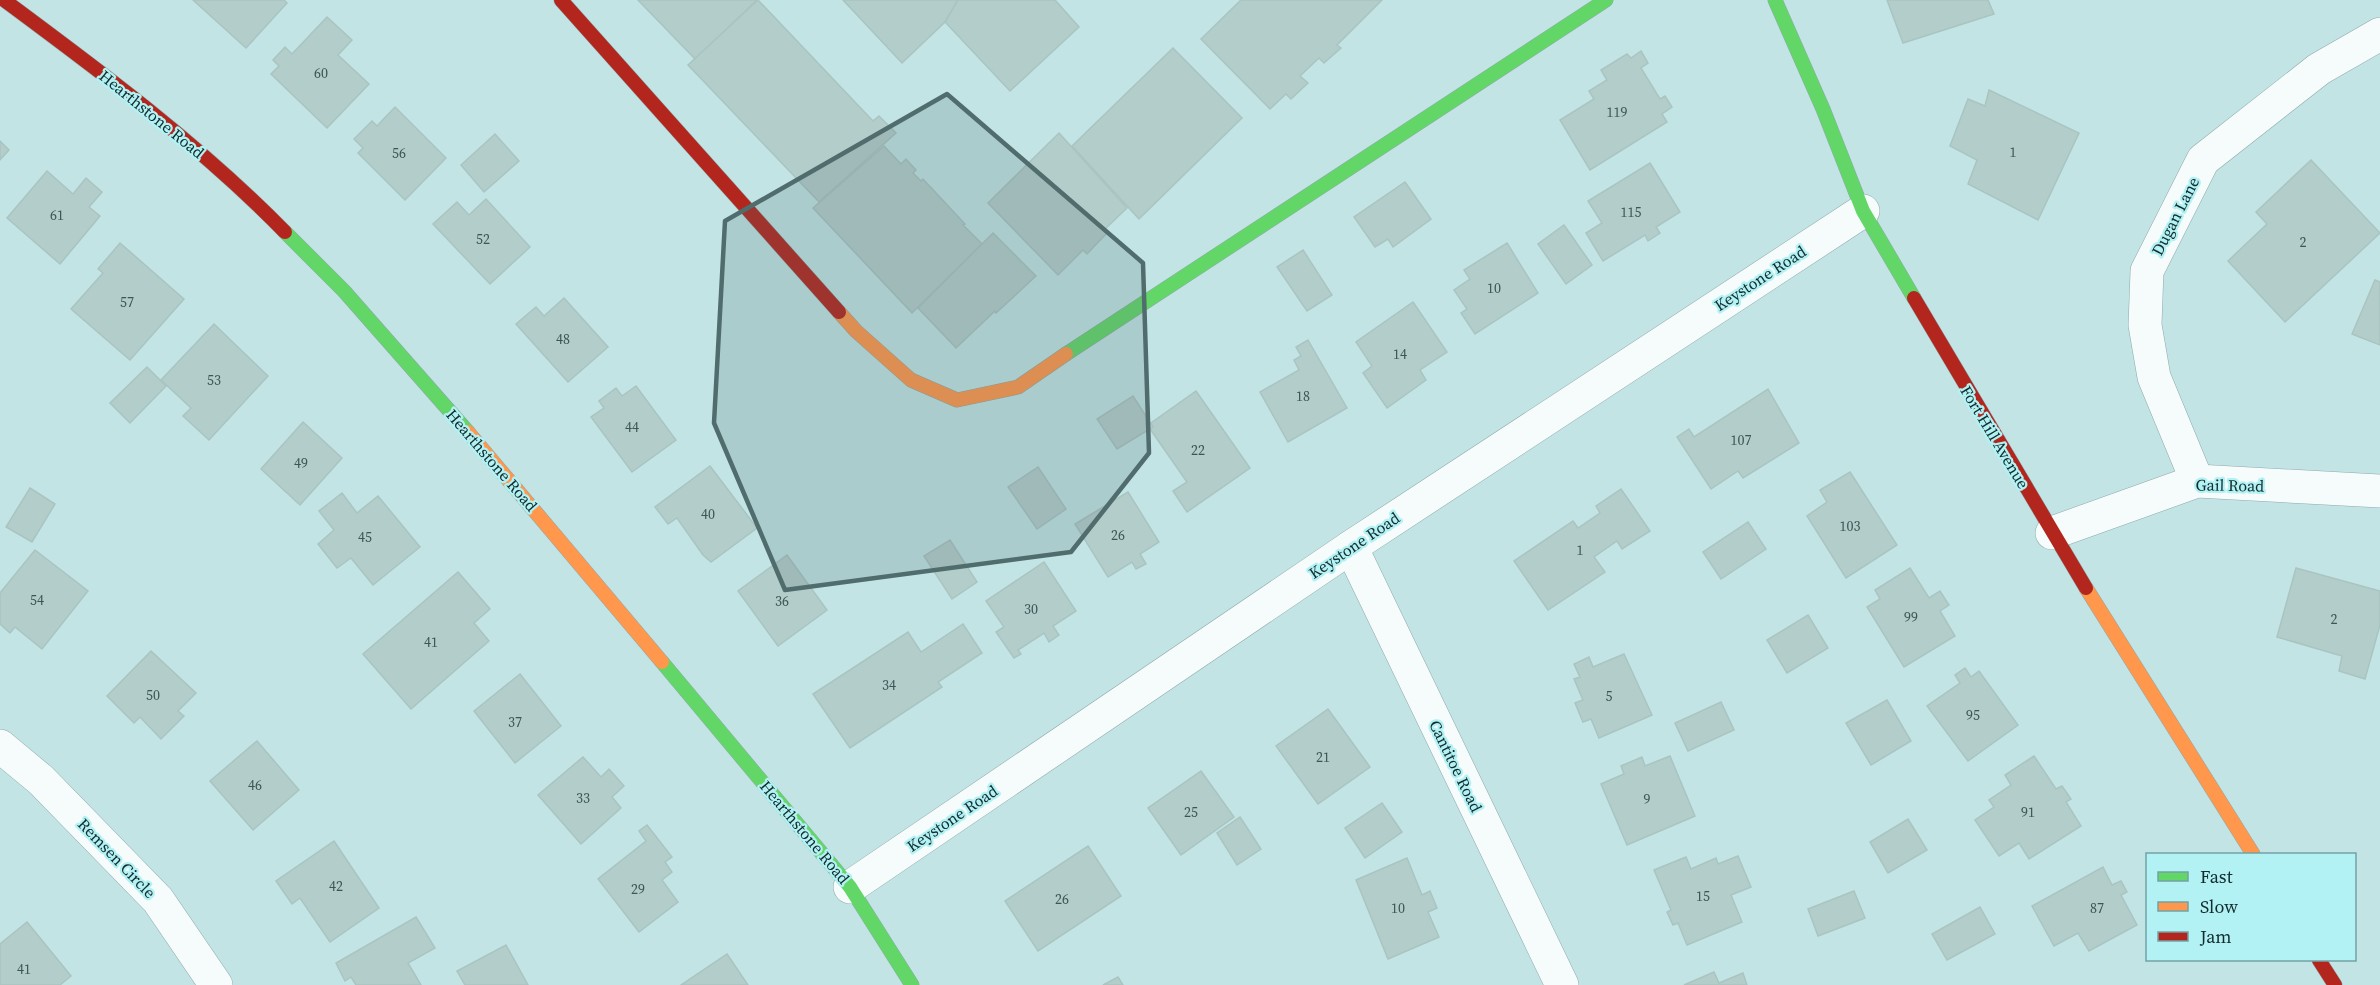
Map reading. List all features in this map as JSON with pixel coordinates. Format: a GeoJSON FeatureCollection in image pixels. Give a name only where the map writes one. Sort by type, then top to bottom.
{"type":"FeatureCollection","features":[{"type":"Feature","properties":{"kind":"street","name":"Hearthstone Road"},"geometry":{"type":"LineString","coordinates":[[4,0],[102,73],[245,191],[344,291],[511,481],[850,887],[912,985]]}},
{"type":"Feature","properties":{"kind":"street"},"geometry":{"type":"LineString","coordinates":[[561,0],[856,331],[910,380],[957,400],[1018,387],[1113,321],[1606,0]]}},
{"type":"Feature","properties":{"kind":"street","name":"Fort Hill Avenue"},"geometry":{"type":"LineString","coordinates":[[1775,0],[1823,110],[1863,211],[2052,533],[2252,853]]}},
{"type":"Feature","properties":{"kind":"street","name":"Dugan Lane"},"geometry":{"type":"LineString","coordinates":[[2198,482],[2154,377],[2145,325],[2147,271],[2203,160],[2319,69],[2380,34]]}},
{"type":"Feature","properties":{"kind":"street","name":"Keystone Road"},"geometry":{"type":"LineString","coordinates":[[850,887],[1351,547],[1863,211]]}},
{"type":"Feature","properties":{"kind":"street","name":"Gail Road"},"geometry":{"type":"LineString","coordinates":[[2052,533],[2198,482],[2380,491]]}},
{"type":"Feature","properties":{"kind":"street","name":"Cantitoe Road"},"geometry":{"type":"LineString","coordinates":[[1351,547],[1562,985]]}},
{"type":"Feature","properties":{"kind":"street","name":"Remsen Circle"},"geometry":{"type":"LineString","coordinates":[[0,746],[41,780],[158,900],[216,985]]}},
{"type":"Feature","properties":{"kind":"street"},"geometry":{"type":"LineString","coordinates":[[2320,961],[2334,985]]}},
{"type":"Feature","properties":{"kind":"highlighted area"},"geometry":{"type":"Polygon","coordinates":[[[947,94],[1143,263],[1149,453],[1071,552],[785,590],[714,423],[725,221],[947,94]]]}},
{"type":"Feature","properties":{"kind":"building"},"geometry":{"type":"Polygon","coordinates":[[[193,0],[284,0],[287,3],[246,48],[193,0]]]}},
{"type":"Feature","properties":{"kind":"building"},"geometry":{"type":"Polygon","coordinates":[[[638,0],[757,0],[695,59],[638,0]]]}},
{"type":"Feature","properties":{"kind":"building"},"geometry":{"type":"Polygon","coordinates":[[[758,0],[873,121],[879,116],[896,133],[819,202],[688,65],[758,0]]]}},
{"type":"Feature","properties":{"kind":"building"},"geometry":{"type":"Polygon","coordinates":[[[843,0],[958,0],[945,22],[902,63],[843,0]]]}},
{"type":"Feature","properties":{"kind":"building"},"geometry":{"type":"Polygon","coordinates":[[[958,0],[1055,0],[1079,27],[1010,91],[945,22],[958,0]]]}},
{"type":"Feature","properties":{"kind":"building"},"geometry":{"type":"Polygon","coordinates":[[[1241,0],[1382,0],[1337,45],[1341,48],[1324,63],[1319,58],[1300,76],[1308,83],[1291,99],[1286,94],[1270,109],[1201,39],[1241,0]]]}},
{"type":"Feature","properties":{"kind":"building"},"geometry":{"type":"Polygon","coordinates":[[[1887,0],[1988,0],[1994,14],[1903,43],[1887,0]]]}},
{"type":"Feature","properties":{"kind":"building"},"geometry":{"type":"Polygon","coordinates":[[[327,17],[352,40],[338,55],[369,84],[327,128],[271,74],[279,66],[273,60],[285,47],[292,54],[327,17]]]}},
{"type":"Feature","properties":{"kind":"building"},"geometry":{"type":"Polygon","coordinates":[[[1173,48],[1242,118],[1139,219],[1072,146],[1173,48]]]}},
{"type":"Feature","properties":{"kind":"building"},"geometry":{"type":"Polygon","coordinates":[[[1641,51],[1648,63],[1641,68],[1660,99],[1665,96],[1672,107],[1662,114],[1667,122],[1590,170],[1560,120],[1594,99],[1589,91],[1607,80],[1601,70],[1627,54],[1631,58],[1641,51]]]}},
{"type":"Feature","properties":{"kind":"building"},"geometry":{"type":"Polygon","coordinates":[[[1989,90],[2079,133],[2038,220],[1968,184],[1977,160],[1950,146],[1968,99],[1985,106],[1989,90]]]}},
{"type":"Feature","properties":{"kind":"building"},"geometry":{"type":"Polygon","coordinates":[[[395,107],[446,158],[405,200],[358,153],[363,148],[354,139],[372,121],[377,126],[395,107]]]}},
{"type":"Feature","properties":{"kind":"building"},"geometry":{"type":"Polygon","coordinates":[[[1059,133],[1127,208],[1104,230],[1107,233],[1087,254],[1083,250],[1058,275],[988,203],[1059,133]]]}},
{"type":"Feature","properties":{"kind":"building"},"geometry":{"type":"Polygon","coordinates":[[[495,134],[519,161],[484,192],[461,165],[495,134]]]}},
{"type":"Feature","properties":{"kind":"building"},"geometry":{"type":"Polygon","coordinates":[[[0,141],[9,150],[0,160],[0,141]]]}},
{"type":"Feature","properties":{"kind":"building"},"geometry":{"type":"Polygon","coordinates":[[[884,146],[901,164],[906,159],[916,170],[913,173],[921,181],[923,179],[982,244],[912,313],[813,208],[884,146]]]}},
{"type":"Feature","properties":{"kind":"building"},"geometry":{"type":"Polygon","coordinates":[[[2311,160],[2380,233],[2285,322],[2228,261],[2267,224],[2256,212],[2311,160]]]}},
{"type":"Feature","properties":{"kind":"building"},"geometry":{"type":"Polygon","coordinates":[[[1650,163],[1680,212],[1656,227],[1660,233],[1648,241],[1645,235],[1603,261],[1586,233],[1602,223],[1588,201],[1650,163]]]}},
{"type":"Feature","properties":{"kind":"building"},"geometry":{"type":"Polygon","coordinates":[[[47,171],[73,194],[86,178],[102,192],[89,207],[100,216],[60,264],[7,218],[47,171]]]}},
{"type":"Feature","properties":{"kind":"building"},"geometry":{"type":"Polygon","coordinates":[[[1405,182],[1431,219],[1393,247],[1388,239],[1375,247],[1354,217],[1405,182]]]}},
{"type":"Feature","properties":{"kind":"building"},"geometry":{"type":"Polygon","coordinates":[[[486,199],[530,247],[490,284],[433,224],[457,202],[469,215],[486,199]]]}},
{"type":"Feature","properties":{"kind":"building"},"geometry":{"type":"Polygon","coordinates":[[[1564,225],[1592,265],[1566,284],[1538,244],[1564,225]]]}},
{"type":"Feature","properties":{"kind":"building"},"geometry":{"type":"Polygon","coordinates":[[[993,233],[1036,276],[956,348],[918,308],[993,233]]]}},
{"type":"Feature","properties":{"kind":"building"},"geometry":{"type":"Polygon","coordinates":[[[120,243],[184,299],[130,360],[71,309],[103,273],[98,269],[120,243]]]}},
{"type":"Feature","properties":{"kind":"building"},"geometry":{"type":"Polygon","coordinates":[[[1507,243],[1538,293],[1475,334],[1461,313],[1467,309],[1454,290],[1470,279],[1464,270],[1507,243]]]}},
{"type":"Feature","properties":{"kind":"building"},"geometry":{"type":"Polygon","coordinates":[[[1303,250],[1332,295],[1307,311],[1277,267],[1303,250]]]}},
{"type":"Feature","properties":{"kind":"building"},"geometry":{"type":"Polygon","coordinates":[[[2375,280],[2380,282],[2380,345],[2352,334],[2375,280]]]}},
{"type":"Feature","properties":{"kind":"building"},"geometry":{"type":"Polygon","coordinates":[[[564,298],[608,347],[568,382],[516,324],[536,307],[544,316],[564,298]]]}},
{"type":"Feature","properties":{"kind":"building"},"geometry":{"type":"Polygon","coordinates":[[[1413,302],[1447,352],[1420,370],[1426,380],[1387,408],[1363,373],[1372,366],[1356,342],[1413,302]]]}},
{"type":"Feature","properties":{"kind":"building"},"geometry":{"type":"Polygon","coordinates":[[[214,324],[268,376],[209,440],[183,416],[191,408],[161,380],[214,324]]]}},
{"type":"Feature","properties":{"kind":"building"},"geometry":{"type":"Polygon","coordinates":[[[1308,340],[1347,408],[1288,442],[1260,392],[1299,370],[1294,360],[1301,356],[1296,347],[1308,340]]]}},
{"type":"Feature","properties":{"kind":"building"},"geometry":{"type":"Polygon","coordinates":[[[147,367],[166,386],[130,423],[110,403],[147,367]]]}},
{"type":"Feature","properties":{"kind":"building"},"geometry":{"type":"Polygon","coordinates":[[[636,386],[676,440],[632,472],[591,417],[604,408],[599,401],[616,388],[622,396],[636,386]]]}},
{"type":"Feature","properties":{"kind":"building"},"geometry":{"type":"Polygon","coordinates":[[[1768,389],[1799,443],[1743,478],[1738,471],[1711,489],[1677,437],[1689,429],[1694,437],[1768,389]]]}},
{"type":"Feature","properties":{"kind":"building"},"geometry":{"type":"Polygon","coordinates":[[[1196,391],[1250,468],[1187,512],[1173,491],[1187,482],[1150,429],[1153,427],[1151,423],[1196,391]]]}},
{"type":"Feature","properties":{"kind":"building"},"geometry":{"type":"Polygon","coordinates":[[[1133,396],[1153,427],[1117,449],[1097,419],[1133,396]]]}},
{"type":"Feature","properties":{"kind":"building"},"geometry":{"type":"Polygon","coordinates":[[[303,422],[342,458],[300,505],[261,469],[303,422]]]}},
{"type":"Feature","properties":{"kind":"building"},"geometry":{"type":"Polygon","coordinates":[[[710,466],[757,528],[711,562],[703,555],[677,518],[668,524],[655,507],[710,466]]]}},
{"type":"Feature","properties":{"kind":"building"},"geometry":{"type":"Polygon","coordinates":[[[1038,467],[1066,509],[1037,529],[1008,487],[1038,467]]]}},
{"type":"Feature","properties":{"kind":"building"},"geometry":{"type":"Polygon","coordinates":[[[1850,472],[1897,545],[1846,578],[1807,516],[1827,502],[1820,490],[1850,472]]]}},
{"type":"Feature","properties":{"kind":"building"},"geometry":{"type":"Polygon","coordinates":[[[30,488],[55,504],[32,542],[6,527],[30,488]]]}},
{"type":"Feature","properties":{"kind":"building"},"geometry":{"type":"Polygon","coordinates":[[[1621,489],[1650,531],[1622,549],[1617,541],[1594,557],[1605,572],[1548,610],[1514,561],[1573,521],[1578,528],[1600,513],[1596,506],[1621,489]]]}},
{"type":"Feature","properties":{"kind":"building"},"geometry":{"type":"Polygon","coordinates":[[[1128,492],[1159,542],[1140,554],[1146,564],[1136,569],[1132,562],[1108,577],[1075,524],[1128,492]]]}},
{"type":"Feature","properties":{"kind":"building"},"geometry":{"type":"Polygon","coordinates":[[[342,493],[357,513],[378,496],[420,547],[373,585],[351,558],[337,568],[318,544],[334,530],[319,511],[342,493]]]}},
{"type":"Feature","properties":{"kind":"building"},"geometry":{"type":"Polygon","coordinates":[[[1748,522],[1766,549],[1721,579],[1703,552],[1748,522]]]}},
{"type":"Feature","properties":{"kind":"building"},"geometry":{"type":"Polygon","coordinates":[[[950,540],[977,582],[952,599],[924,556],[950,540]]]}},
{"type":"Feature","properties":{"kind":"building"},"geometry":{"type":"Polygon","coordinates":[[[35,550],[88,591],[42,649],[15,627],[10,633],[0,624],[0,593],[35,550]]]}},
{"type":"Feature","properties":{"kind":"building"},"geometry":{"type":"Polygon","coordinates":[[[787,555],[827,610],[778,646],[738,591],[787,555]]]}},
{"type":"Feature","properties":{"kind":"building"},"geometry":{"type":"Polygon","coordinates":[[[1044,562],[1076,611],[1053,626],[1059,635],[1049,642],[1044,633],[1018,650],[1021,654],[1014,658],[996,632],[1004,627],[986,601],[1044,562]]]}},
{"type":"Feature","properties":{"kind":"building"},"geometry":{"type":"Polygon","coordinates":[[[1910,568],[1929,598],[1940,591],[1949,605],[1940,611],[1955,636],[1904,667],[1867,607],[1880,599],[1875,590],[1910,568]]]}},
{"type":"Feature","properties":{"kind":"building"},"geometry":{"type":"Polygon","coordinates":[[[2296,568],[2380,591],[2380,625],[2365,679],[2339,671],[2342,656],[2277,637],[2296,568]]]}},
{"type":"Feature","properties":{"kind":"building"},"geometry":{"type":"Polygon","coordinates":[[[458,572],[490,609],[474,623],[489,641],[411,709],[363,654],[458,572]]]}},
{"type":"Feature","properties":{"kind":"building"},"geometry":{"type":"Polygon","coordinates":[[[1808,615],[1828,648],[1787,673],[1767,640],[1808,615]]]}},
{"type":"Feature","properties":{"kind":"building"},"geometry":{"type":"Polygon","coordinates":[[[963,624],[982,653],[938,682],[942,687],[850,748],[813,694],[908,632],[921,652],[963,624]]]}},
{"type":"Feature","properties":{"kind":"building"},"geometry":{"type":"Polygon","coordinates":[[[151,651],[196,693],[178,711],[184,716],[161,739],[140,717],[134,723],[107,696],[151,651]]]}},
{"type":"Feature","properties":{"kind":"building"},"geometry":{"type":"Polygon","coordinates":[[[1624,654],[1652,715],[1599,738],[1591,719],[1583,722],[1575,703],[1583,700],[1574,679],[1580,677],[1574,664],[1589,657],[1593,667],[1624,654]]]}},
{"type":"Feature","properties":{"kind":"building"},"geometry":{"type":"Polygon","coordinates":[[[1965,668],[1971,677],[1979,671],[2018,725],[1968,761],[1927,706],[1960,683],[1955,675],[1965,668]]]}},
{"type":"Feature","properties":{"kind":"building"},"geometry":{"type":"Polygon","coordinates":[[[520,674],[561,726],[515,763],[474,711],[520,674]]]}},
{"type":"Feature","properties":{"kind":"building"},"geometry":{"type":"Polygon","coordinates":[[[1887,700],[1911,741],[1871,765],[1846,723],[1887,700]]]}},
{"type":"Feature","properties":{"kind":"building"},"geometry":{"type":"Polygon","coordinates":[[[1721,702],[1734,730],[1688,751],[1675,723],[1721,702]]]}},
{"type":"Feature","properties":{"kind":"building"},"geometry":{"type":"Polygon","coordinates":[[[1328,709],[1370,767],[1318,804],[1276,746],[1328,709]]]}},
{"type":"Feature","properties":{"kind":"building"},"geometry":{"type":"Polygon","coordinates":[[[257,741],[299,790],[253,830],[210,781],[257,741]]]}},
{"type":"Feature","properties":{"kind":"building"},"geometry":{"type":"Polygon","coordinates":[[[1670,756],[1695,816],[1627,845],[1601,784],[1624,774],[1621,766],[1642,757],[1645,766],[1670,756]]]}},
{"type":"Feature","properties":{"kind":"building"},"geometry":{"type":"Polygon","coordinates":[[[2034,756],[2056,789],[2062,786],[2071,799],[2066,802],[2081,826],[2029,859],[2019,843],[1999,856],[1975,820],[1994,807],[1989,800],[2011,785],[2005,775],[2034,756]]]}},
{"type":"Feature","properties":{"kind":"building"},"geometry":{"type":"Polygon","coordinates":[[[583,757],[601,777],[609,769],[624,786],[612,797],[621,808],[581,844],[538,795],[583,757]]]}},
{"type":"Feature","properties":{"kind":"building"},"geometry":{"type":"Polygon","coordinates":[[[1201,771],[1234,817],[1181,855],[1148,808],[1201,771]]]}},
{"type":"Feature","properties":{"kind":"building"},"geometry":{"type":"Polygon","coordinates":[[[1382,803],[1402,832],[1365,858],[1345,828],[1382,803]]]}},
{"type":"Feature","properties":{"kind":"building"},"geometry":{"type":"Polygon","coordinates":[[[1240,817],[1261,849],[1237,865],[1217,833],[1240,817]]]}},
{"type":"Feature","properties":{"kind":"building"},"geometry":{"type":"Polygon","coordinates":[[[1908,819],[1927,850],[1888,873],[1870,842],[1908,819]]]}},
{"type":"Feature","properties":{"kind":"building"},"geometry":{"type":"Polygon","coordinates":[[[647,825],[672,857],[665,862],[672,872],[662,880],[678,902],[639,932],[598,879],[646,841],[639,831],[647,825]]]}},
{"type":"Feature","properties":{"kind":"building"},"geometry":{"type":"Polygon","coordinates":[[[334,841],[379,908],[330,942],[300,898],[292,904],[276,881],[334,841]]]}},
{"type":"Feature","properties":{"kind":"building"},"geometry":{"type":"Polygon","coordinates":[[[1088,846],[1121,896],[1038,951],[1005,901],[1088,846]]]}},
{"type":"Feature","properties":{"kind":"building"},"geometry":{"type":"Polygon","coordinates":[[[1738,856],[1751,887],[1731,895],[1742,922],[1687,945],[1678,923],[1673,925],[1667,912],[1671,910],[1654,870],[1686,857],[1691,869],[1716,858],[1718,864],[1738,856]]]}},
{"type":"Feature","properties":{"kind":"building"},"geometry":{"type":"Polygon","coordinates":[[[1407,858],[1422,895],[1430,891],[1437,908],[1428,912],[1439,937],[1388,959],[1356,880],[1407,858]]]}},
{"type":"Feature","properties":{"kind":"building"},"geometry":{"type":"Polygon","coordinates":[[[2103,867],[2112,885],[2121,881],[2127,892],[2121,895],[2137,925],[2089,951],[2078,933],[2054,946],[2032,906],[2103,867]]]}},
{"type":"Feature","properties":{"kind":"building"},"geometry":{"type":"Polygon","coordinates":[[[1854,891],[1865,918],[1818,936],[1808,909],[1854,891]]]}},
{"type":"Feature","properties":{"kind":"building"},"geometry":{"type":"Polygon","coordinates":[[[1980,907],[1995,934],[1947,960],[1932,934],[1980,907]]]}},
{"type":"Feature","properties":{"kind":"building"},"geometry":{"type":"Polygon","coordinates":[[[416,917],[435,948],[408,963],[421,985],[356,985],[351,977],[345,981],[336,963],[416,917]]]}},
{"type":"Feature","properties":{"kind":"building"},"geometry":{"type":"Polygon","coordinates":[[[27,922],[71,976],[60,985],[0,985],[0,944],[27,922]]]}},
{"type":"Feature","properties":{"kind":"building"},"geometry":{"type":"Polygon","coordinates":[[[506,945],[528,985],[465,985],[457,971],[506,945]]]}},
{"type":"Feature","properties":{"kind":"building"},"geometry":{"type":"Polygon","coordinates":[[[727,954],[748,985],[681,985],[727,954]]]}},
{"type":"Feature","properties":{"kind":"building"},"geometry":{"type":"Polygon","coordinates":[[[1714,972],[1719,983],[1743,973],[1747,985],[1684,985],[1714,972]]]}},
{"type":"Feature","properties":{"kind":"building"},"geometry":{"type":"Polygon","coordinates":[[[1118,977],[1123,985],[1103,985],[1118,977]]]}},
{"type":"Feature","properties":{"kind":"traffic: fast"},"geometry":{"type":"LineString","coordinates":[[1066,354],[1606,0]]}},
{"type":"Feature","properties":{"kind":"traffic: fast"},"geometry":{"type":"LineString","coordinates":[[1775,0],[1823,109],[1863,211],[1914,298]]}},
{"type":"Feature","properties":{"kind":"traffic: fast"},"geometry":{"type":"LineString","coordinates":[[285,232],[344,291],[468,432]]}},
{"type":"Feature","properties":{"kind":"traffic: fast"},"geometry":{"type":"LineString","coordinates":[[662,662],[850,887],[912,985]]}},
{"type":"Feature","properties":{"kind":"traffic: slow"},"geometry":{"type":"LineString","coordinates":[[839,312],[856,331],[911,380],[957,400],[1018,387],[1066,354]]}},
{"type":"Feature","properties":{"kind":"traffic: slow"},"geometry":{"type":"LineString","coordinates":[[468,432],[662,662]]}},
{"type":"Feature","properties":{"kind":"traffic: slow"},"geometry":{"type":"LineString","coordinates":[[2086,588],[2252,853]]}},
{"type":"Feature","properties":{"kind":"traffic: jam"},"geometry":{"type":"LineString","coordinates":[[4,0],[149,110],[219,169],[285,232]]}},
{"type":"Feature","properties":{"kind":"traffic: jam"},"geometry":{"type":"LineString","coordinates":[[561,0],[839,312]]}},
{"type":"Feature","properties":{"kind":"traffic: jam"},"geometry":{"type":"LineString","coordinates":[[1914,298],[2086,588]]}},
{"type":"Feature","properties":{"kind":"traffic: jam"},"geometry":{"type":"LineString","coordinates":[[2320,961],[2335,985]]}}]}
